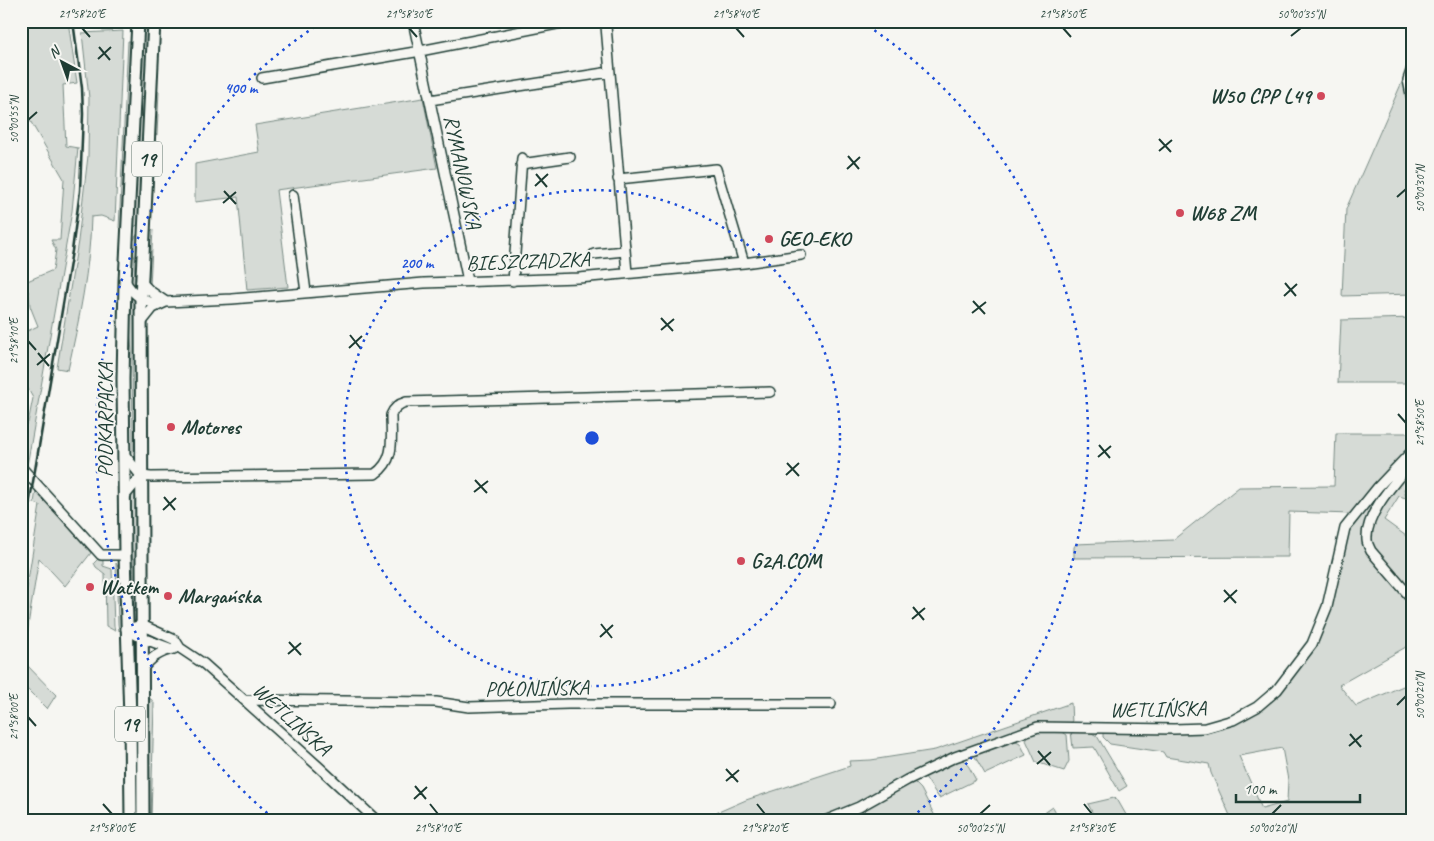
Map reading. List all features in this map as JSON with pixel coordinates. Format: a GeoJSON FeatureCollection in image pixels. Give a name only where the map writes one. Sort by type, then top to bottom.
{"type":"FeatureCollection","features":[{"type":"Feature","properties":{"kind":"main road","name":"PODKARPACKA"},"geometry":{"type":"LineString","coordinates":[[130,820],[130,718],[126,629],[124,497],[125,281],[138,21]]}},
{"type":"Feature","properties":{"kind":"main road","name":"PODKARPACKA"},"geometry":{"type":"LineString","coordinates":[[143,820],[140,298],[154,21]]}},
{"type":"Feature","properties":{"kind":"street","name":"RYMANOWSKA"},"geometry":{"type":"LineString","coordinates":[[413,21],[468,281]]}},
{"type":"Feature","properties":{"kind":"street"},"geometry":{"type":"LineString","coordinates":[[262,78],[572,21]]}},
{"type":"Feature","properties":{"kind":"street"},"geometry":{"type":"LineString","coordinates":[[604,21],[606,26],[627,273]]}},
{"type":"Feature","properties":{"kind":"street"},"geometry":{"type":"LineString","coordinates":[[1413,65],[1408,80],[1413,104]]}},
{"type":"Feature","properties":{"kind":"street","name":"RYMANOWSKA"},"geometry":{"type":"LineString","coordinates":[[430,100],[610,72]]}},
{"type":"Feature","properties":{"kind":"street","name":"RYMANOWSKA"},"geometry":{"type":"LineString","coordinates":[[513,281],[521,161],[570,157]]}},
{"type":"Feature","properties":{"kind":"street"},"geometry":{"type":"LineString","coordinates":[[618,179],[716,169],[744,263]]}},
{"type":"Feature","properties":{"kind":"street"},"geometry":{"type":"LineString","coordinates":[[293,195],[306,292]]}},
{"type":"Feature","properties":{"kind":"street"},"geometry":{"type":"LineString","coordinates":[[594,254],[625,251]]}},
{"type":"Feature","properties":{"kind":"street","name":"BIESZCZADZKA"},"geometry":{"type":"LineString","coordinates":[[140,298],[155,304],[468,281],[579,278],[802,256]]}},
{"type":"Feature","properties":{"kind":"street"},"geometry":{"type":"LineString","coordinates":[[125,281],[130,289],[140,298]]}},
{"type":"Feature","properties":{"kind":"street"},"geometry":{"type":"LineString","coordinates":[[141,282],[164,303],[146,314],[141,323]]}},
{"type":"Feature","properties":{"kind":"street"},"geometry":{"type":"LineString","coordinates":[[124,454],[141,476],[151,477],[375,474],[383,468],[390,452],[391,415],[393,410],[406,402],[770,392]]}},
{"type":"Feature","properties":{"kind":"street","name":"WETLIŃSKA"},"geometry":{"type":"LineString","coordinates":[[827,820],[859,807],[906,780],[955,757],[1038,727],[1205,728],[1234,720],[1257,707],[1277,690],[1312,644],[1327,607],[1345,528],[1378,487],[1413,450]]}},
{"type":"Feature","properties":{"kind":"street"},"geometry":{"type":"LineString","coordinates":[[1413,460],[1385,495],[1372,515],[1366,541],[1371,551],[1413,600]]}},
{"type":"Feature","properties":{"kind":"street"},"geometry":{"type":"LineString","coordinates":[[21,467],[101,555],[125,555]]}},
{"type":"Feature","properties":{"kind":"street"},"geometry":{"type":"LineString","coordinates":[[124,497],[141,476]]}},
{"type":"Feature","properties":{"kind":"street"},"geometry":{"type":"LineString","coordinates":[[126,629],[142,625]]}},
{"type":"Feature","properties":{"kind":"street","name":"WETLIŃSKA"},"geometry":{"type":"LineString","coordinates":[[142,625],[175,640],[176,649]]}},
{"type":"Feature","properties":{"kind":"street","name":"WETLIŃSKA"},"geometry":{"type":"LineString","coordinates":[[126,629],[142,638],[176,649],[204,664],[376,820]]}},
{"type":"Feature","properties":{"kind":"street"},"geometry":{"type":"LineString","coordinates":[[142,670],[152,658],[166,650],[176,649]]}},
{"type":"Feature","properties":{"kind":"street","name":"POŁONIŃSKA"},"geometry":{"type":"LineString","coordinates":[[245,700],[436,702],[469,707],[568,704],[831,704]]}},
{"type":"Feature","properties":{"kind":"shaded area"},"geometry":{"type":"Polygon","coordinates":[[[21,21],[68,21],[77,83],[63,85],[66,146],[78,148],[72,211],[27,466],[21,459],[21,428],[28,423],[33,398],[21,376],[21,334],[38,326],[30,306],[25,282],[53,270],[56,250],[51,240],[60,240],[64,179],[21,105],[21,21]]]}},
{"type":"Feature","properties":{"kind":"shaded area"},"geometry":{"type":"Polygon","coordinates":[[[142,21],[149,21],[140,223],[133,228],[142,21]]]}},
{"type":"Feature","properties":{"kind":"shaded area"},"geometry":{"type":"Polygon","coordinates":[[[123,31],[115,221],[101,216],[91,217],[86,275],[68,370],[57,368],[78,241],[88,156],[89,98],[82,33],[123,31]]]}},
{"type":"Feature","properties":{"kind":"shaded area"},"geometry":{"type":"Polygon","coordinates":[[[128,41],[132,45],[123,226],[121,229],[119,228],[128,41]]]}},
{"type":"Feature","properties":{"kind":"shaded area"},"geometry":{"type":"Polygon","coordinates":[[[1413,57],[1413,294],[1342,296],[1346,209],[1413,57]]]}},
{"type":"Feature","properties":{"kind":"shaded area"},"geometry":{"type":"Polygon","coordinates":[[[158,91],[157,135],[153,132],[155,93],[158,91]]]}},
{"type":"Feature","properties":{"kind":"shaded area"},"geometry":{"type":"Polygon","coordinates":[[[423,98],[437,168],[276,190],[288,287],[247,290],[238,197],[195,202],[195,164],[259,152],[255,125],[423,98]]]}},
{"type":"Feature","properties":{"kind":"shaded area"},"geometry":{"type":"Polygon","coordinates":[[[153,229],[150,286],[147,278],[148,234],[153,229]]]}},
{"type":"Feature","properties":{"kind":"shaded area"},"geometry":{"type":"Polygon","coordinates":[[[138,233],[136,287],[134,283],[135,258],[131,248],[138,233]]]}},
{"type":"Feature","properties":{"kind":"shaded area"},"geometry":{"type":"Polygon","coordinates":[[[130,295],[136,302],[135,461],[133,451],[132,352],[128,310],[130,295]]]}},
{"type":"Feature","properties":{"kind":"shaded area"},"geometry":{"type":"Polygon","coordinates":[[[1413,318],[1413,383],[1338,383],[1341,320],[1413,318]]]}},
{"type":"Feature","properties":{"kind":"shaded area"},"geometry":{"type":"Polygon","coordinates":[[[1336,433],[1413,433],[1413,442],[1351,514],[1289,512],[1288,557],[1074,558],[1074,547],[1076,544],[1173,540],[1239,487],[1334,486],[1336,433]]]}},
{"type":"Feature","properties":{"kind":"shaded area"},"geometry":{"type":"Polygon","coordinates":[[[1413,452],[1365,529],[1364,547],[1413,604],[1413,643],[1339,685],[1356,706],[1408,684],[1413,697],[1413,820],[1232,820],[1211,773],[1209,764],[1166,757],[1163,752],[1110,744],[1103,737],[1103,730],[1193,731],[1259,707],[1314,646],[1347,533],[1366,507],[1413,452]],[[1282,748],[1239,756],[1262,809],[1287,802],[1288,780],[1282,748]]]}},
{"type":"Feature","properties":{"kind":"shaded area"},"geometry":{"type":"Polygon","coordinates":[[[1413,462],[1413,476],[1404,489],[1406,498],[1399,496],[1384,520],[1413,541],[1413,597],[1372,548],[1370,533],[1385,500],[1413,462]]]}},
{"type":"Feature","properties":{"kind":"shaded area"},"geometry":{"type":"Polygon","coordinates":[[[36,490],[91,553],[65,586],[39,558],[24,662],[56,695],[47,709],[21,683],[21,625],[40,505],[34,503],[36,490]]]}},
{"type":"Feature","properties":{"kind":"shaded area"},"geometry":{"type":"Polygon","coordinates":[[[135,490],[136,613],[134,611],[134,579],[129,515],[131,498],[135,490]]]}},
{"type":"Feature","properties":{"kind":"shaded area"},"geometry":{"type":"Polygon","coordinates":[[[98,559],[103,561],[103,566],[112,569],[115,631],[106,626],[105,574],[94,563],[98,559]]]}},
{"type":"Feature","properties":{"kind":"shaded area"},"geometry":{"type":"Polygon","coordinates":[[[116,563],[120,570],[121,629],[119,631],[118,624],[116,563]]]}},
{"type":"Feature","properties":{"kind":"shaded area"},"geometry":{"type":"Polygon","coordinates":[[[134,643],[137,644],[137,677],[133,677],[134,643]]]}},
{"type":"Feature","properties":{"kind":"shaded area"},"geometry":{"type":"Polygon","coordinates":[[[133,685],[137,685],[138,820],[135,820],[133,685]]]}},
{"type":"Feature","properties":{"kind":"shaded area"},"geometry":{"type":"Polygon","coordinates":[[[148,699],[151,699],[154,703],[151,820],[147,820],[148,699]]]}},
{"type":"Feature","properties":{"kind":"shaded area"},"geometry":{"type":"Polygon","coordinates":[[[1071,703],[1072,724],[1046,725],[930,765],[893,783],[861,802],[812,820],[700,820],[746,800],[850,766],[849,761],[871,760],[935,750],[1071,703]]]}},
{"type":"Feature","properties":{"kind":"shaded area"},"geometry":{"type":"Polygon","coordinates":[[[1036,731],[1061,731],[1067,735],[1069,761],[1064,771],[1036,762],[1026,740],[1029,734],[1036,731]]]}},
{"type":"Feature","properties":{"kind":"shaded area"},"geometry":{"type":"Polygon","coordinates":[[[1071,731],[1088,731],[1097,736],[1127,786],[1119,791],[1094,747],[1073,748],[1071,731]]]}},
{"type":"Feature","properties":{"kind":"shaded area"},"geometry":{"type":"Polygon","coordinates":[[[1014,740],[1020,743],[1026,755],[985,774],[974,755],[1014,740]]]}},
{"type":"Feature","properties":{"kind":"shaded area"},"geometry":{"type":"Polygon","coordinates":[[[961,757],[976,780],[939,798],[925,777],[925,774],[961,757]]]}},
{"type":"Feature","properties":{"kind":"shaded area"},"geometry":{"type":"Polygon","coordinates":[[[913,781],[921,789],[937,820],[841,819],[913,781]]]}},
{"type":"Feature","properties":{"kind":"shaded area"},"geometry":{"type":"Polygon","coordinates":[[[1117,799],[1129,820],[1096,820],[1088,804],[1117,799]]]}},
{"type":"Feature","properties":{"kind":"shaded area"},"geometry":{"type":"Polygon","coordinates":[[[1053,807],[1060,820],[1034,820],[1053,807]]]}},
{"type":"Feature","properties":{"kind":"railway"},"geometry":{"type":"LineString","coordinates":[[21,553],[72,251],[80,191],[83,114],[82,88],[73,21]]}},
{"type":"Feature","properties":{"kind":"place","name":"W50 CPP L49"},"geometry":{"type":"Point","coordinates":[1321,96]}},
{"type":"Feature","properties":{"kind":"place","name":"W68 ZM"},"geometry":{"type":"Point","coordinates":[1180,213]}},
{"type":"Feature","properties":{"kind":"place","name":"GEO-EKO"},"geometry":{"type":"Point","coordinates":[769,239]}},
{"type":"Feature","properties":{"kind":"place","name":"Motores"},"geometry":{"type":"Point","coordinates":[171,427]}},
{"type":"Feature","properties":{"kind":"place","name":"G2A.COM"},"geometry":{"type":"Point","coordinates":[741,561]}},
{"type":"Feature","properties":{"kind":"place","name":"Watkem"},"geometry":{"type":"Point","coordinates":[90,587]}},
{"type":"Feature","properties":{"kind":"place","name":"Margańska"},"geometry":{"type":"Point","coordinates":[168,596]}}]}
